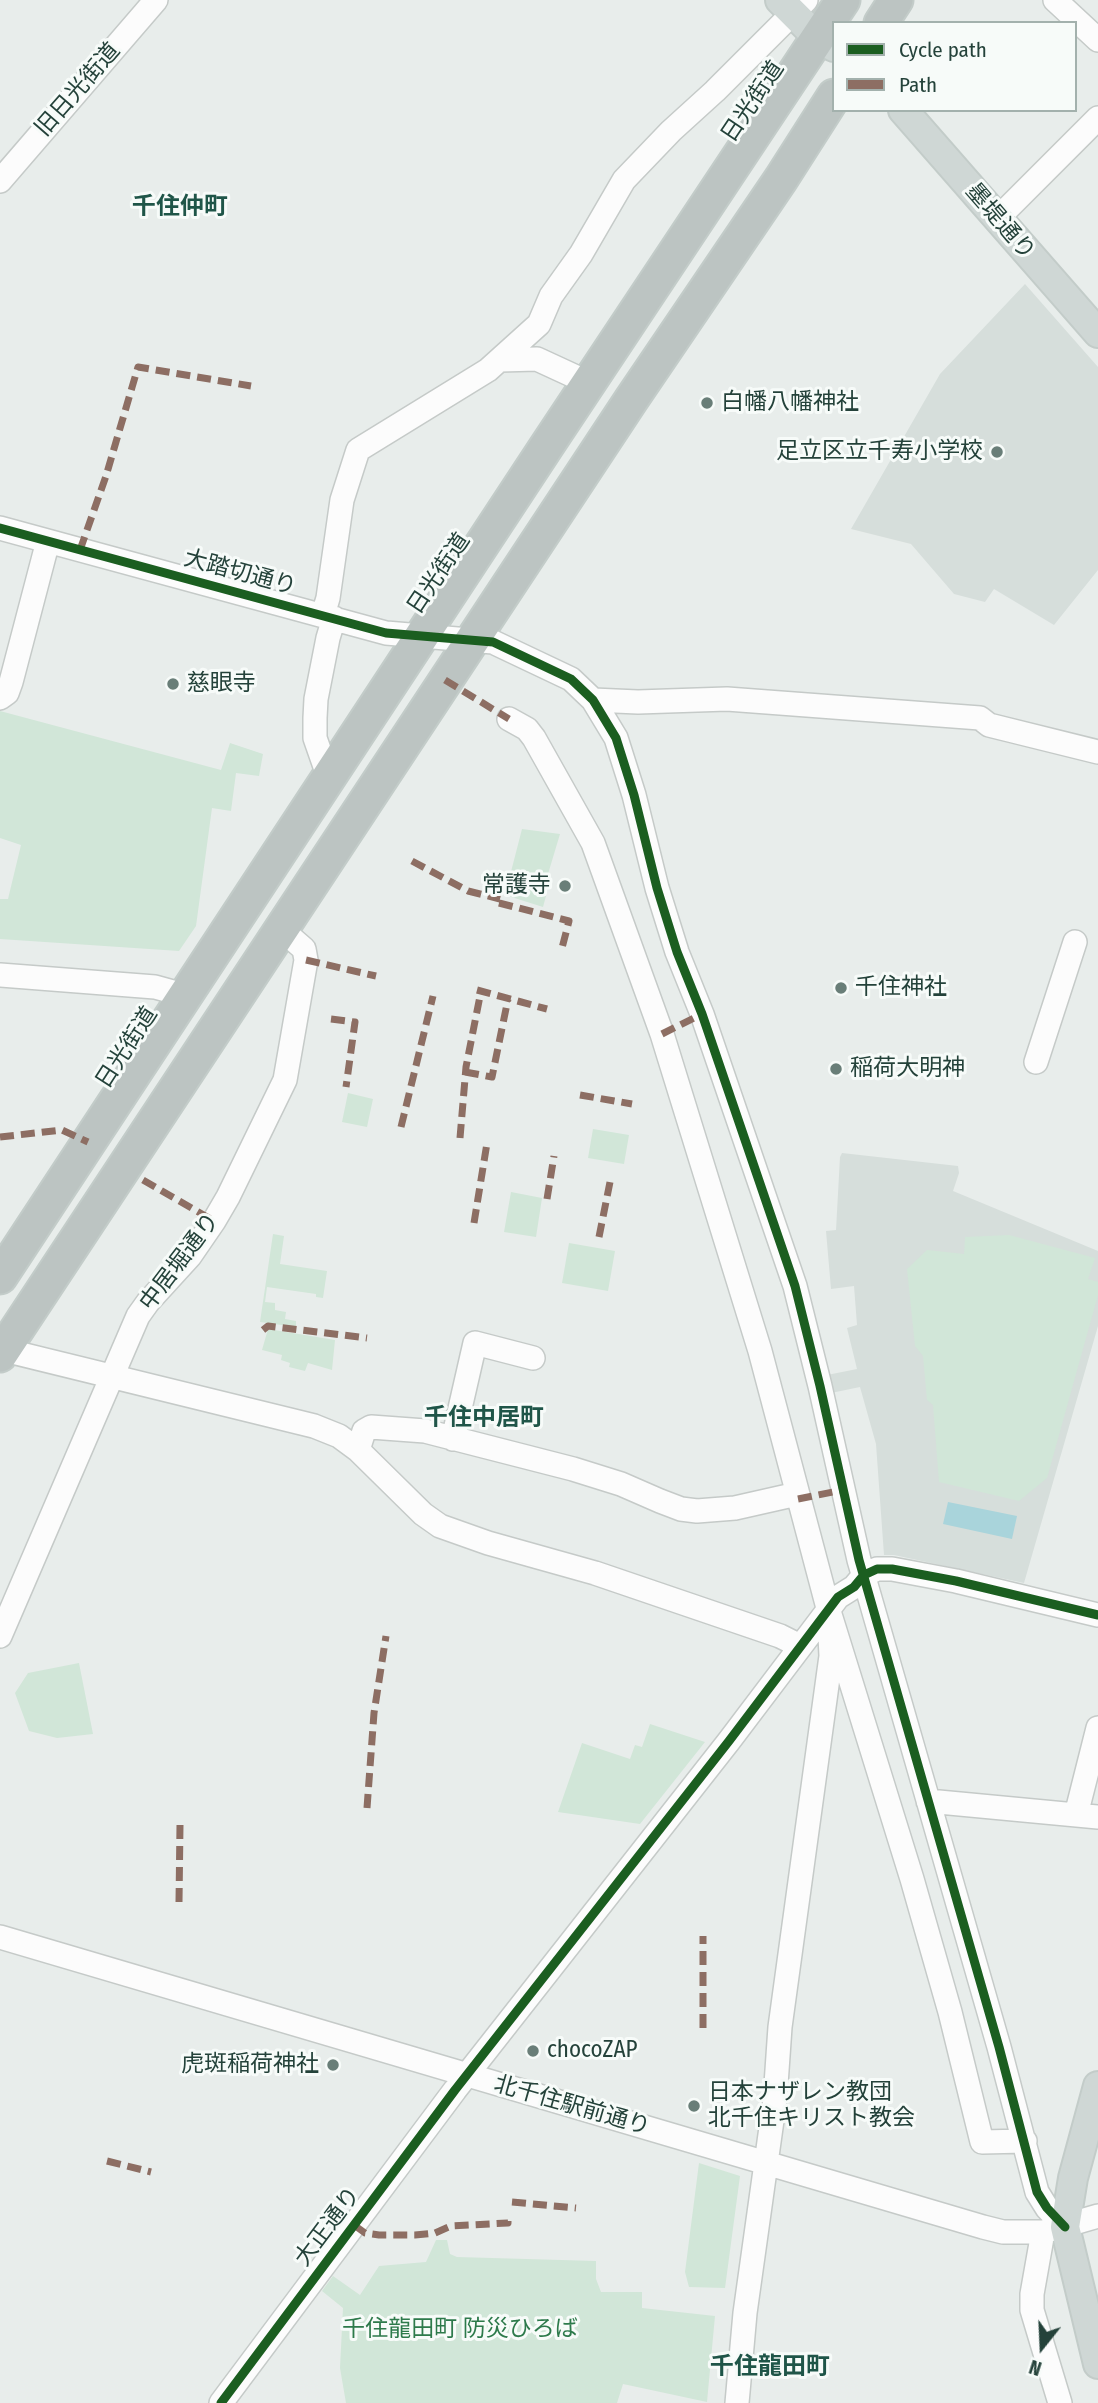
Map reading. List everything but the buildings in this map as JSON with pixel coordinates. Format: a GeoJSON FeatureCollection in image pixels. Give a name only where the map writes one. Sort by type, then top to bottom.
{"type":"FeatureCollection","features":[{"type":"Feature","properties":{"kind":"highway"},"geometry":{"type":"LineString","coordinates":[[882,21],[896,0]]}},
{"type":"Feature","properties":{"kind":"highway","name":"日光街道"},"geometry":{"type":"LineString","coordinates":[[0,1277],[589,383],[820,14]]}},
{"type":"Feature","properties":{"kind":"highway"},"geometry":{"type":"LineString","coordinates":[[1,1351],[631,400],[781,180],[832,99]]}},
{"type":"Feature","properties":{"kind":"main road","name":"墨堤通り"},"geometry":{"type":"LineString","coordinates":[[905,112],[1098,333]]}},
{"type":"Feature","properties":{"kind":"main road"},"geometry":{"type":"LineString","coordinates":[[1098,2086],[1073,2178],[1054,2230],[1098,2364]]}},
{"type":"Feature","properties":{"kind":"street","name":"旧日光街道"},"geometry":{"type":"LineString","coordinates":[[0,181],[156,0]]}},
{"type":"Feature","properties":{"kind":"street"},"geometry":{"type":"LineString","coordinates":[[1055,0],[1098,40]]}},
{"type":"Feature","properties":{"kind":"street"},"geometry":{"type":"LineString","coordinates":[[537,359],[539,324],[551,296],[581,254],[624,180],[671,131],[820,14]]}},
{"type":"Feature","properties":{"kind":"street"},"geometry":{"type":"LineString","coordinates":[[997,219],[1098,118]]}},
{"type":"Feature","properties":{"kind":"street"},"geometry":{"type":"LineString","coordinates":[[329,778],[315,738],[316,699],[328,638],[328,598],[342,500],[358,450],[455,392],[500,360],[539,324]]}},
{"type":"Feature","properties":{"kind":"street"},"geometry":{"type":"LineString","coordinates":[[500,360],[537,359],[589,383]]}},
{"type":"Feature","properties":{"kind":"street","name":"大踏切通り"},"geometry":{"type":"LineString","coordinates":[[0,528],[386,633],[494,642],[571,679],[593,700],[616,738],[677,952],[702,1014],[795,1286],[864,1575],[1025,2141],[1037,2192],[1047,2208],[1054,2230]]}},
{"type":"Feature","properties":{"kind":"street"},"geometry":{"type":"LineString","coordinates":[[0,698],[7,693],[11,682],[48,541]]}},
{"type":"Feature","properties":{"kind":"street"},"geometry":{"type":"LineString","coordinates":[[593,700],[638,702],[727,699],[980,719],[989,725],[1098,752]]}},
{"type":"Feature","properties":{"kind":"street"},"geometry":{"type":"LineString","coordinates":[[509,719],[527,729],[534,738],[593,842],[662,1034],[760,1351],[828,1608],[950,2012],[982,2142],[1025,2141]]}},
{"type":"Feature","properties":{"kind":"street","name":"中居堀通り"},"geometry":{"type":"LineString","coordinates":[[0,1636],[138,1317],[148,1302],[190,1256],[214,1220],[234,1186],[285,1080],[306,960],[304,949],[281,929]]}},
{"type":"Feature","properties":{"kind":"street"},"geometry":{"type":"LineString","coordinates":[[1036,1062],[1075,942]]}},
{"type":"Feature","properties":{"kind":"street"},"geometry":{"type":"LineString","coordinates":[[0,975],[155,987],[184,995]]}},
{"type":"Feature","properties":{"kind":"street"},"geometry":{"type":"LineString","coordinates":[[453,1439],[475,1343],[533,1358]]}},
{"type":"Feature","properties":{"kind":"street"},"geometry":{"type":"LineString","coordinates":[[1,1351],[314,1426],[339,1436],[358,1450],[423,1514],[440,1526],[488,1543],[595,1573],[780,1636],[800,1646]]}},
{"type":"Feature","properties":{"kind":"street"},"geometry":{"type":"LineString","coordinates":[[358,1450],[364,1431],[371,1427],[425,1431],[573,1469],[621,1484],[681,1509],[697,1511],[735,1508],[797,1494]]}},
{"type":"Feature","properties":{"kind":"street"},"geometry":{"type":"LineString","coordinates":[[864,1575],[877,1569],[891,1569],[956,1581],[1098,1615]]}},
{"type":"Feature","properties":{"kind":"street","name":"大正通り"},"geometry":{"type":"LineString","coordinates":[[221,2403],[467,2075],[828,1608],[864,1575]]}},
{"type":"Feature","properties":{"kind":"street"},"geometry":{"type":"LineString","coordinates":[[737,2403],[745,2314],[775,2099],[780,2027],[831,1656],[828,1608]]}},
{"type":"Feature","properties":{"kind":"street"},"geometry":{"type":"LineString","coordinates":[[928,1801],[1087,1816],[1098,1728]]}},
{"type":"Feature","properties":{"kind":"street","name":"北千住駅前通り"},"geometry":{"type":"LineString","coordinates":[[0,1937],[983,2227],[1003,2232],[1054,2230],[1098,2216]]}},
{"type":"Feature","properties":{"kind":"street"},"geometry":{"type":"LineString","coordinates":[[1054,2230],[1032,2294],[1032,2310],[1060,2403]]}},
{"type":"Feature","properties":{"kind":"shaded area","name":"足立区立千寿小学校"},"geometry":{"type":"Polygon","coordinates":[[[1025,284],[1098,367],[1098,570],[1054,625],[994,589],[985,602],[954,594],[911,544],[851,529],[940,374],[1025,284]]]}},
{"type":"Feature","properties":{"kind":"shaded area"},"geometry":{"type":"Polygon","coordinates":[[[842,1153],[958,1166],[959,1173],[953,1191],[1098,1251],[1098,1326],[1024,1583],[884,1555],[876,1444],[860,1387],[831,1393],[827,1375],[857,1369],[847,1328],[857,1325],[854,1286],[831,1289],[826,1231],[836,1230],[842,1153]]]}},
{"type":"Feature","properties":{"kind":"green space"},"geometry":{"type":"Polygon","coordinates":[[[0,711],[221,770],[230,743],[263,754],[259,776],[236,773],[231,811],[212,808],[196,926],[179,951],[0,939],[0,899],[8,899],[21,845],[0,838],[0,711]]]}},
{"type":"Feature","properties":{"kind":"green space"},"geometry":{"type":"Polygon","coordinates":[[[522,829],[560,834],[542,894],[546,896],[543,907],[505,895],[522,829]]]}},
{"type":"Feature","properties":{"kind":"green space"},"geometry":{"type":"Polygon","coordinates":[[[348,1093],[373,1099],[367,1127],[342,1122],[348,1093]]]}},
{"type":"Feature","properties":{"kind":"green space"},"geometry":{"type":"Polygon","coordinates":[[[593,1129],[629,1135],[624,1164],[588,1158],[593,1129]]]}},
{"type":"Feature","properties":{"kind":"green space"},"geometry":{"type":"Polygon","coordinates":[[[511,1192],[542,1198],[536,1237],[504,1232],[511,1192]]]}},
{"type":"Feature","properties":{"kind":"green space"},"geometry":{"type":"Polygon","coordinates":[[[273,1234],[284,1236],[280,1264],[327,1271],[323,1298],[316,1297],[316,1294],[267,1287],[265,1302],[275,1303],[275,1310],[286,1312],[285,1319],[296,1321],[296,1327],[260,1322],[273,1234]]]}},
{"type":"Feature","properties":{"kind":"green space"},"geometry":{"type":"Polygon","coordinates":[[[1009,1235],[1095,1258],[1088,1279],[1098,1282],[1098,1295],[1047,1478],[1019,1501],[939,1482],[933,1405],[927,1400],[923,1356],[915,1346],[907,1269],[927,1250],[964,1254],[965,1237],[1009,1235]]]}},
{"type":"Feature","properties":{"kind":"green space"},"geometry":{"type":"Polygon","coordinates":[[[569,1243],[615,1251],[608,1291],[562,1283],[569,1243]]]}},
{"type":"Feature","properties":{"kind":"green space"},"geometry":{"type":"Polygon","coordinates":[[[268,1329],[335,1340],[332,1370],[308,1363],[305,1371],[289,1367],[290,1363],[281,1360],[282,1355],[262,1350],[268,1329]]]}},
{"type":"Feature","properties":{"kind":"green space"},"geometry":{"type":"Polygon","coordinates":[[[79,1663],[93,1734],[57,1738],[29,1731],[15,1693],[28,1673],[79,1663]]]}},
{"type":"Feature","properties":{"kind":"green space"},"geometry":{"type":"Polygon","coordinates":[[[650,1724],[705,1742],[640,1824],[558,1812],[582,1743],[630,1759],[635,1745],[642,1747],[650,1724]]]}},
{"type":"Feature","properties":{"kind":"green space"},"geometry":{"type":"Polygon","coordinates":[[[699,2163],[740,2176],[725,2288],[689,2287],[685,2272],[699,2163]]]}},
{"type":"Feature","properties":{"kind":"green space","name":"千住龍田町 防災ひろば"},"geometry":{"type":"Polygon","coordinates":[[[436,2240],[447,2240],[450,2254],[457,2257],[596,2261],[596,2279],[601,2292],[642,2292],[642,2308],[715,2316],[707,2402],[623,2384],[617,2403],[346,2403],[340,2368],[343,2308],[322,2291],[333,2276],[360,2295],[379,2266],[426,2262],[436,2240]]]}},
{"type":"Feature","properties":{"kind":"water"},"geometry":{"type":"Polygon","coordinates":[[[948,1502],[1017,1516],[1012,1539],[943,1524],[948,1502]]]}},
{"type":"Feature","properties":{"kind":"marked path"},"geometry":{"type":"LineString","coordinates":[[80,550],[106,476],[138,367],[251,386]]}},
{"type":"Feature","properties":{"kind":"marked path"},"geometry":{"type":"LineString","coordinates":[[445,680],[509,719]]}},
{"type":"Feature","properties":{"kind":"marked path"},"geometry":{"type":"LineString","coordinates":[[412,861],[468,891],[500,899]]}},
{"type":"Feature","properties":{"kind":"marked path"},"geometry":{"type":"LineString","coordinates":[[499,903],[569,921],[562,948]]}},
{"type":"Feature","properties":{"kind":"marked path"},"geometry":{"type":"LineString","coordinates":[[306,960],[376,976]]}},
{"type":"Feature","properties":{"kind":"marked path"},"geometry":{"type":"LineString","coordinates":[[477,990],[547,1009]]}},
{"type":"Feature","properties":{"kind":"marked path"},"geometry":{"type":"LineString","coordinates":[[460,1138],[466,1067],[481,991]]}},
{"type":"Feature","properties":{"kind":"marked path"},"geometry":{"type":"LineString","coordinates":[[401,1127],[433,996]]}},
{"type":"Feature","properties":{"kind":"marked path"},"geometry":{"type":"LineString","coordinates":[[465,1072],[492,1077],[508,999]]}},
{"type":"Feature","properties":{"kind":"marked path"},"geometry":{"type":"LineString","coordinates":[[662,1034],[702,1014]]}},
{"type":"Feature","properties":{"kind":"marked path"},"geometry":{"type":"LineString","coordinates":[[331,1019],[355,1022],[346,1087]]}},
{"type":"Feature","properties":{"kind":"marked path"},"geometry":{"type":"LineString","coordinates":[[580,1095],[632,1104]]}},
{"type":"Feature","properties":{"kind":"marked path"},"geometry":{"type":"LineString","coordinates":[[0,1137],[62,1130],[88,1142]]}},
{"type":"Feature","properties":{"kind":"marked path"},"geometry":{"type":"LineString","coordinates":[[474,1223],[487,1143]]}},
{"type":"Feature","properties":{"kind":"marked path"},"geometry":{"type":"LineString","coordinates":[[547,1199],[554,1156]]}},
{"type":"Feature","properties":{"kind":"marked path"},"geometry":{"type":"LineString","coordinates":[[599,1237],[611,1177]]}},
{"type":"Feature","properties":{"kind":"marked path"},"geometry":{"type":"LineString","coordinates":[[143,1180],[214,1221]]}},
{"type":"Feature","properties":{"kind":"marked path"},"geometry":{"type":"LineString","coordinates":[[263,1330],[268,1326],[367,1338]]}},
{"type":"Feature","properties":{"kind":"marked path"},"geometry":{"type":"LineString","coordinates":[[798,1499],[843,1490]]}},
{"type":"Feature","properties":{"kind":"marked path"},"geometry":{"type":"LineString","coordinates":[[367,1808],[374,1713],[386,1636]]}},
{"type":"Feature","properties":{"kind":"marked path"},"geometry":{"type":"LineString","coordinates":[[179,1902],[180,1825]]}},
{"type":"Feature","properties":{"kind":"marked path"},"geometry":{"type":"LineString","coordinates":[[703,1936],[703,2028]]}},
{"type":"Feature","properties":{"kind":"marked path"},"geometry":{"type":"LineString","coordinates":[[107,2161],[151,2172]]}},
{"type":"Feature","properties":{"kind":"marked path"},"geometry":{"type":"LineString","coordinates":[[512,2202],[576,2208]]}},
{"type":"Feature","properties":{"kind":"marked path"},"geometry":{"type":"LineString","coordinates":[[354,2225],[365,2233],[415,2235],[435,2233],[451,2226],[508,2221]]}},
{"type":"Feature","properties":{"kind":"cycle path"},"geometry":{"type":"LineString","coordinates":[[0,528],[386,633],[493,642],[571,679],[593,700],[616,738],[677,952],[702,1014],[795,1286],[859,1560],[999,2047],[1037,2192],[1047,2208],[1065,2227]]}},
{"type":"Feature","properties":{"kind":"cycle path"},"geometry":{"type":"LineString","coordinates":[[221,2403],[455,2090],[729,1741],[838,1597],[854,1587],[864,1575],[877,1569],[892,1569],[956,1581],[1098,1615]]}},
{"type":"Feature","properties":{"kind":"place","name":"白幡八幡神社"},"geometry":{"type":"Point","coordinates":[707,403]}},
{"type":"Feature","properties":{"kind":"place","name":"足立区立千寿小学校"},"geometry":{"type":"Point","coordinates":[997,452]}},
{"type":"Feature","properties":{"kind":"place","name":"慈眼寺"},"geometry":{"type":"Point","coordinates":[173,684]}},
{"type":"Feature","properties":{"kind":"place","name":"常護寺"},"geometry":{"type":"Point","coordinates":[565,886]}},
{"type":"Feature","properties":{"kind":"place","name":"千住神社"},"geometry":{"type":"Point","coordinates":[841,988]}},
{"type":"Feature","properties":{"kind":"place","name":"稲荷大明神"},"geometry":{"type":"Point","coordinates":[836,1069]}},
{"type":"Feature","properties":{"kind":"place","name":"chocoZAP"},"geometry":{"type":"Point","coordinates":[533,2051]}},
{"type":"Feature","properties":{"kind":"place","name":"虎斑稲荷神社"},"geometry":{"type":"Point","coordinates":[333,2065]}},
{"type":"Feature","properties":{"kind":"place","name":"日本ナザレン教団 北千住キリスト教会"},"geometry":{"type":"Point","coordinates":[694,2106]}},
{"type":"Feature","properties":{"kind":"district","name":"千住仲町"},"geometry":{"type":"Point","coordinates":[180,207]}},
{"type":"Feature","properties":{"kind":"district","name":"千住中居町"},"geometry":{"type":"Point","coordinates":[484,1418]}},
{"type":"Feature","properties":{"kind":"district","name":"千住龍田町"},"geometry":{"type":"Point","coordinates":[770,2367]}}]}
